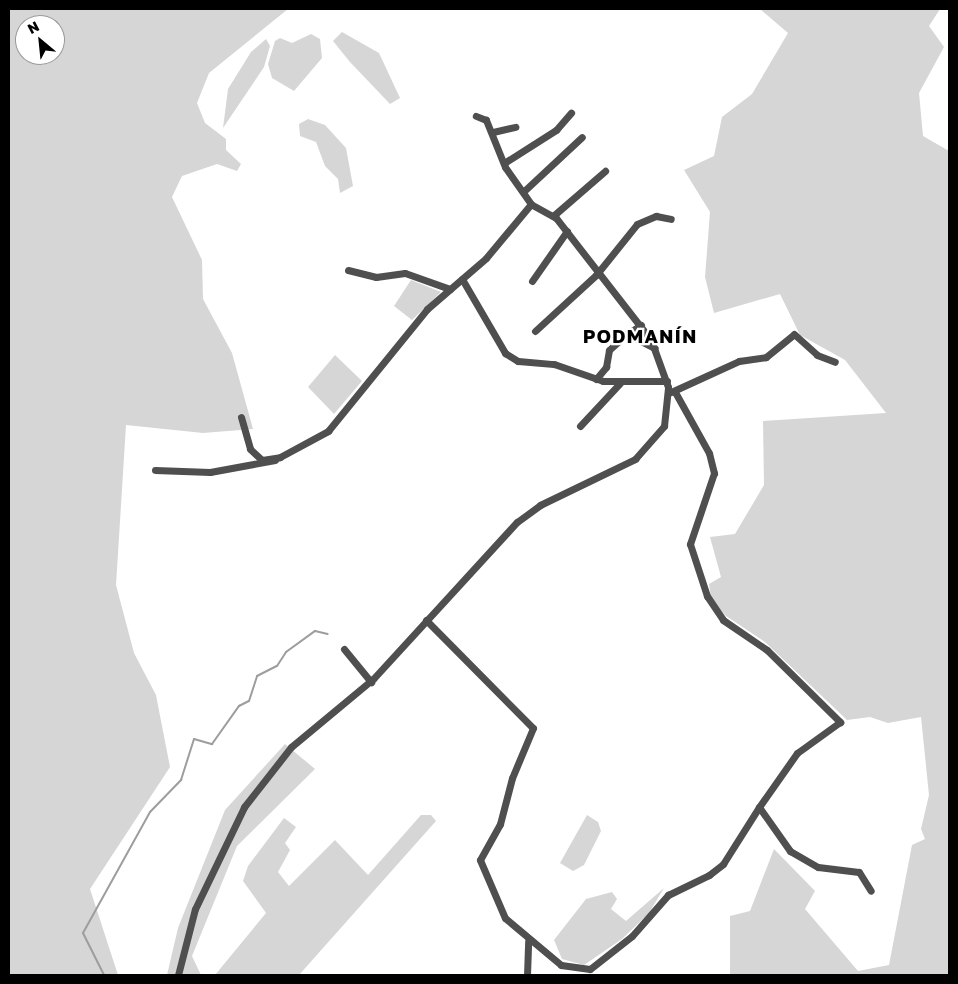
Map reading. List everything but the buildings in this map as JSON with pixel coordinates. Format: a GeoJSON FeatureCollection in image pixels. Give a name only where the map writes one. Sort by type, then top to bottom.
{"type":"FeatureCollection","features":[{"type":"Feature","properties":{"kind":"street"},"geometry":{"type":"LineString","coordinates":[[504,163],[556,130],[571,113]]}},
{"type":"Feature","properties":{"kind":"street"},"geometry":{"type":"LineString","coordinates":[[426,620],[533,728],[512,778],[500,824],[480,860],[505,918],[528,941],[561,965],[592,972],[642,926],[668,895],[702,880],[723,864],[759,807],[797,753],[840,722],[767,650],[723,620],[707,596],[690,544],[714,473],[709,454],[672,392],[655,348],[641,325],[596,274],[566,231],[553,216],[531,204],[524,190],[504,163],[493,132],[483,117],[476,116]]}},
{"type":"Feature","properties":{"kind":"street"},"geometry":{"type":"LineString","coordinates":[[493,132],[514,127]]}},
{"type":"Feature","properties":{"kind":"street"},"geometry":{"type":"LineString","coordinates":[[524,190],[582,137]]}},
{"type":"Feature","properties":{"kind":"street"},"geometry":{"type":"LineString","coordinates":[[553,216],[605,171]]}},
{"type":"Feature","properties":{"kind":"street"},"geometry":{"type":"LineString","coordinates":[[155,470],[246,469],[280,457],[328,431],[378,365],[450,289],[486,258],[531,204]]}},
{"type":"Feature","properties":{"kind":"street"},"geometry":{"type":"LineString","coordinates":[[535,331],[596,274],[637,224],[656,216],[671,219]]}},
{"type":"Feature","properties":{"kind":"street"},"geometry":{"type":"LineString","coordinates":[[532,281],[566,231]]}},
{"type":"Feature","properties":{"kind":"street"},"geometry":{"type":"LineString","coordinates":[[348,270],[376,277],[405,273],[450,289]]}},
{"type":"Feature","properties":{"kind":"street"},"geometry":{"type":"LineString","coordinates":[[462,279],[505,353],[518,361],[554,364],[596,379],[620,382],[667,381]]}},
{"type":"Feature","properties":{"kind":"street"},"geometry":{"type":"LineString","coordinates":[[596,379],[606,366],[609,350],[627,334],[641,325]]}},
{"type":"Feature","properties":{"kind":"street"},"geometry":{"type":"LineString","coordinates":[[627,334],[655,348]]}},
{"type":"Feature","properties":{"kind":"street"},"geometry":{"type":"LineString","coordinates":[[672,392],[739,361],[766,357],[794,334],[817,355],[835,362]]}},
{"type":"Feature","properties":{"kind":"street"},"geometry":{"type":"LineString","coordinates":[[580,426],[620,382]]}},
{"type":"Feature","properties":{"kind":"street"},"geometry":{"type":"LineString","coordinates":[[178,975],[195,909],[244,807],[291,747],[370,682],[526,514],[627,464],[652,445],[666,419],[672,392]]}},
{"type":"Feature","properties":{"kind":"street"},"geometry":{"type":"LineString","coordinates":[[241,418],[255,457],[280,457]]}},
{"type":"Feature","properties":{"kind":"street"},"geometry":{"type":"LineString","coordinates":[[344,649],[370,682]]}},
{"type":"Feature","properties":{"kind":"street"},"geometry":{"type":"LineString","coordinates":[[759,807],[790,851],[818,867],[859,872],[870,891]]}},
{"type":"Feature","properties":{"kind":"street"},"geometry":{"type":"LineString","coordinates":[[527,975],[528,941]]}},
{"type":"Feature","properties":{"kind":"shaded area"},"geometry":{"type":"Polygon","coordinates":[[[9,9],[288,9],[209,73],[197,103],[205,123],[226,139],[226,150],[241,164],[237,171],[217,164],[182,176],[172,197],[202,260],[203,299],[232,353],[253,429],[203,433],[126,425],[116,585],[134,653],[156,695],[170,767],[90,889],[118,975],[9,975],[9,9]]]}},
{"type":"Feature","properties":{"kind":"shaded area"},"geometry":{"type":"Polygon","coordinates":[[[760,9],[940,9],[929,26],[944,47],[919,93],[923,136],[949,151],[949,975],[730,975],[730,916],[750,911],[774,849],[815,891],[805,909],[858,971],[889,965],[912,845],[925,839],[921,829],[929,795],[921,717],[888,723],[870,717],[847,720],[765,642],[726,616],[711,598],[709,584],[721,577],[710,537],[735,534],[764,485],[763,421],[886,413],[845,360],[800,335],[780,294],[714,313],[705,277],[710,212],[684,170],[714,156],[722,117],[752,94],[788,33],[760,9]]]}},
{"type":"Feature","properties":{"kind":"shaded area"},"geometry":{"type":"Polygon","coordinates":[[[342,32],[379,53],[400,98],[390,104],[350,62],[333,41],[342,32]]]}},
{"type":"Feature","properties":{"kind":"shaded area"},"geometry":{"type":"Polygon","coordinates":[[[311,34],[320,39],[322,58],[294,91],[272,78],[268,64],[275,41],[280,38],[292,43],[311,34]]]}},
{"type":"Feature","properties":{"kind":"shaded area"},"geometry":{"type":"Polygon","coordinates":[[[266,39],[270,46],[264,67],[223,128],[228,89],[251,52],[266,39]]]}},
{"type":"Feature","properties":{"kind":"shaded area"},"geometry":{"type":"Polygon","coordinates":[[[308,119],[325,125],[346,148],[353,186],[340,193],[338,179],[325,166],[316,142],[300,136],[299,124],[308,119]]]}},
{"type":"Feature","properties":{"kind":"shaded area"},"geometry":{"type":"Polygon","coordinates":[[[411,280],[441,292],[412,320],[394,306],[411,280]]]}},
{"type":"Feature","properties":{"kind":"shaded area"},"geometry":{"type":"Polygon","coordinates":[[[335,355],[362,381],[334,414],[308,387],[335,355]]]}},
{"type":"Feature","properties":{"kind":"shaded area"},"geometry":{"type":"Polygon","coordinates":[[[285,744],[315,769],[237,846],[192,956],[201,975],[167,975],[178,928],[225,810],[285,744]]]}},
{"type":"Feature","properties":{"kind":"shaded area"},"geometry":{"type":"Polygon","coordinates":[[[421,815],[431,815],[436,821],[299,975],[215,975],[266,913],[243,881],[248,866],[284,818],[296,827],[285,843],[290,850],[278,872],[289,886],[335,840],[368,875],[421,815]]]}},
{"type":"Feature","properties":{"kind":"shaded area"},"geometry":{"type":"Polygon","coordinates":[[[587,815],[598,822],[601,831],[584,865],[573,871],[560,863],[587,815]]]}},
{"type":"Feature","properties":{"kind":"shaded area"},"geometry":{"type":"Polygon","coordinates":[[[664,888],[649,913],[622,939],[584,965],[562,959],[554,940],[586,899],[612,892],[617,899],[611,909],[626,921],[664,888]]]}},
{"type":"Feature","properties":{"kind":"waterway"},"geometry":{"type":"LineString","coordinates":[[104,975],[83,933],[150,812],[181,780],[194,739],[212,744],[239,706],[249,701],[257,676],[277,666],[286,652],[315,631],[328,634]]}},
{"type":"Feature","properties":{"kind":"district","name":"PODMANÍN"},"geometry":{"type":"Point","coordinates":[640,336]}}]}
